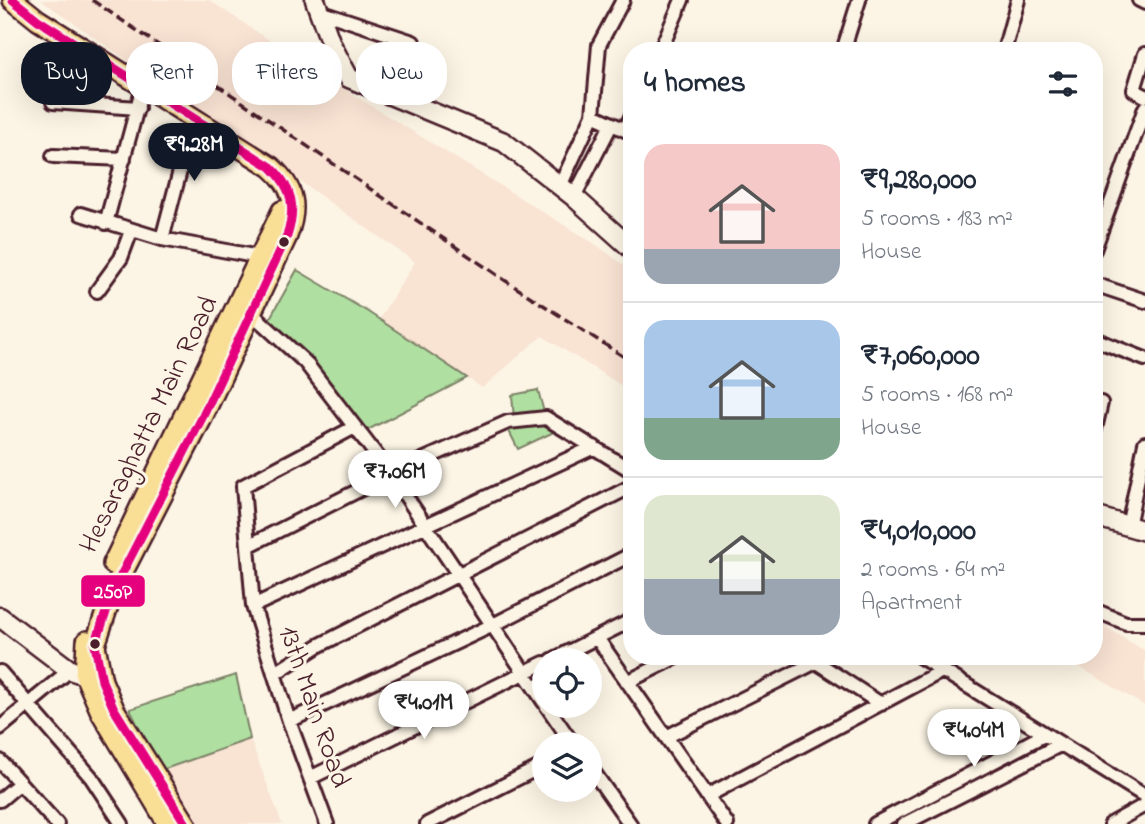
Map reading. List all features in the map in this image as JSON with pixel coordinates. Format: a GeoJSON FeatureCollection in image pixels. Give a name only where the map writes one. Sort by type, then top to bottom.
{"type":"FeatureCollection","features":[{"type":"Feature","properties":{"kind":"main road","name":"Hesaraghatta Main Road"},"geometry":{"type":"LineString","coordinates":[[13,0],[38,20],[126,75]]}},
{"type":"Feature","properties":{"kind":"main road","name":"Hesaraghatta Main Road"},"geometry":{"type":"LineString","coordinates":[[87,667],[113,591],[203,416],[246,308],[269,259],[295,216],[289,182],[271,167],[174,105]]}},
{"type":"Feature","properties":{"kind":"main road"},"geometry":{"type":"LineString","coordinates":[[87,667],[101,712],[168,824]]}},
{"type":"Feature","properties":{"kind":"main road"},"geometry":{"type":"LineString","coordinates":[[87,667],[154,778],[186,824]]}},
{"type":"Feature","properties":{"kind":"street"},"geometry":{"type":"LineString","coordinates":[[567,191],[593,115],[599,45],[623,0]]}},
{"type":"Feature","properties":{"kind":"street"},"geometry":{"type":"LineString","coordinates":[[664,42],[682,0]]}},
{"type":"Feature","properties":{"kind":"street"},"geometry":{"type":"LineString","coordinates":[[846,42],[859,0]]}},
{"type":"Feature","properties":{"kind":"street"},"geometry":{"type":"LineString","coordinates":[[1006,42],[1018,0]]}},
{"type":"Feature","properties":{"kind":"street"},"geometry":{"type":"LineString","coordinates":[[1139,0],[1145,3]]}},
{"type":"Feature","properties":{"kind":"street"},"geometry":{"type":"LineString","coordinates":[[317,6],[413,42]]}},
{"type":"Feature","properties":{"kind":"street"},"geometry":{"type":"LineString","coordinates":[[317,6],[349,78],[504,142],[567,191],[623,241]]}},
{"type":"Feature","properties":{"kind":"street"},"geometry":{"type":"LineString","coordinates":[[1145,54],[1134,90],[1145,96]]}},
{"type":"Feature","properties":{"kind":"street"},"geometry":{"type":"LineString","coordinates":[[96,105],[138,108]]}},
{"type":"Feature","properties":{"kind":"street"},"geometry":{"type":"LineString","coordinates":[[106,223],[139,105]]}},
{"type":"Feature","properties":{"kind":"street"},"geometry":{"type":"LineString","coordinates":[[1103,225],[1145,108]]}},
{"type":"Feature","properties":{"kind":"street"},"geometry":{"type":"LineString","coordinates":[[593,115],[623,129]]}},
{"type":"Feature","properties":{"kind":"street"},"geometry":{"type":"LineString","coordinates":[[162,239],[194,118]]}},
{"type":"Feature","properties":{"kind":"street"},"geometry":{"type":"LineString","coordinates":[[567,191],[611,125]]}},
{"type":"Feature","properties":{"kind":"street"},"geometry":{"type":"LineString","coordinates":[[53,156],[124,159]]}},
{"type":"Feature","properties":{"kind":"street"},"geometry":{"type":"LineString","coordinates":[[81,214],[162,239],[269,259]]}},
{"type":"Feature","properties":{"kind":"street"},"geometry":{"type":"LineString","coordinates":[[97,291],[121,258],[131,231]]}},
{"type":"Feature","properties":{"kind":"street"},"geometry":{"type":"LineString","coordinates":[[1103,288],[1145,301]]}},
{"type":"Feature","properties":{"kind":"street"},"geometry":{"type":"LineString","coordinates":[[246,308],[305,362],[353,428],[391,474],[532,685]]}},
{"type":"Feature","properties":{"kind":"street"},"geometry":{"type":"LineString","coordinates":[[1103,343],[1145,359]]}},
{"type":"Feature","properties":{"kind":"street"},"geometry":{"type":"LineString","coordinates":[[250,545],[391,474],[509,422],[546,418],[623,465]]}},
{"type":"Feature","properties":{"kind":"street","name":"13th Main Road"},"geometry":{"type":"LineString","coordinates":[[327,824],[289,721],[253,606],[243,486],[353,428]]}},
{"type":"Feature","properties":{"kind":"street"},"geometry":{"type":"LineString","coordinates":[[1103,519],[1137,529],[1145,443]]}},
{"type":"Feature","properties":{"kind":"street"},"geometry":{"type":"LineString","coordinates":[[253,606],[594,447]]}},
{"type":"Feature","properties":{"kind":"street"},"geometry":{"type":"LineString","coordinates":[[274,674],[318,646],[623,491]]}},
{"type":"Feature","properties":{"kind":"street"},"geometry":{"type":"LineString","coordinates":[[289,721],[493,625],[623,559]]}},
{"type":"Feature","properties":{"kind":"street"},"geometry":{"type":"LineString","coordinates":[[1103,614],[1126,623],[1145,623]]}},
{"type":"Feature","properties":{"kind":"street"},"geometry":{"type":"LineString","coordinates":[[0,617],[52,653],[87,667]]}},
{"type":"Feature","properties":{"kind":"street"},"geometry":{"type":"LineString","coordinates":[[577,648],[623,625]]}},
{"type":"Feature","properties":{"kind":"street"},"geometry":{"type":"LineString","coordinates":[[597,638],[727,824]]}},
{"type":"Feature","properties":{"kind":"street"},"geometry":{"type":"LineString","coordinates":[[627,682],[662,665]]}},
{"type":"Feature","properties":{"kind":"street"},"geometry":{"type":"LineString","coordinates":[[666,737],[800,665]]}},
{"type":"Feature","properties":{"kind":"street"},"geometry":{"type":"LineString","coordinates":[[820,665],[881,704]]}},
{"type":"Feature","properties":{"kind":"street"},"geometry":{"type":"LineString","coordinates":[[933,665],[1145,796]]}},
{"type":"Feature","properties":{"kind":"street"},"geometry":{"type":"LineString","coordinates":[[0,728],[27,705],[87,667]]}},
{"type":"Feature","properties":{"kind":"street"},"geometry":{"type":"LineString","coordinates":[[310,778],[532,669]]}},
{"type":"Feature","properties":{"kind":"street"},"geometry":{"type":"LineString","coordinates":[[707,796],[942,671]]}},
{"type":"Feature","properties":{"kind":"street"},"geometry":{"type":"LineString","coordinates":[[0,672],[91,776],[122,824]]}},
{"type":"Feature","properties":{"kind":"street"},"geometry":{"type":"LineString","coordinates":[[875,824],[1044,735]]}},
{"type":"Feature","properties":{"kind":"street"},"geometry":{"type":"LineString","coordinates":[[904,824],[1060,745]]}},
{"type":"Feature","properties":{"kind":"street"},"geometry":{"type":"LineString","coordinates":[[0,761],[54,823]]}},
{"type":"Feature","properties":{"kind":"street"},"geometry":{"type":"LineString","coordinates":[[427,824],[532,771]]}},
{"type":"Feature","properties":{"kind":"street"},"geometry":{"type":"LineString","coordinates":[[0,800],[20,783]]}},
{"type":"Feature","properties":{"kind":"street"},"geometry":{"type":"LineString","coordinates":[[602,784],[630,824]]}},
{"type":"Feature","properties":{"kind":"street"},"geometry":{"type":"LineString","coordinates":[[1111,824],[1145,805]]}},
{"type":"Feature","properties":{"kind":"shaded area"},"geometry":{"type":"Polygon","coordinates":[[[41,0],[209,0],[272,42],[232,42],[232,105],[342,105],[342,88],[356,97],[356,105],[370,105],[595,244],[623,264],[623,386],[542,336],[482,388],[379,319],[415,262],[191,105],[218,105],[218,42],[126,42],[126,60],[112,50],[112,42],[101,42],[41,0]]]}},
{"type":"Feature","properties":{"kind":"shaded area"},"geometry":{"type":"Polygon","coordinates":[[[1103,625],[1145,651],[1145,706],[1076,665],[1103,665],[1103,625]]]}},
{"type":"Feature","properties":{"kind":"shaded area"},"geometry":{"type":"Polygon","coordinates":[[[250,739],[282,824],[198,824],[159,771],[250,739]]]}},
{"type":"Feature","properties":{"kind":"green space"},"geometry":{"type":"Polygon","coordinates":[[[297,270],[368,312],[467,378],[364,432],[266,325],[297,270]]]}},
{"type":"Feature","properties":{"kind":"green space"},"geometry":{"type":"Polygon","coordinates":[[[538,390],[545,416],[514,419],[512,395],[538,390]]]}},
{"type":"Feature","properties":{"kind":"green space"},"geometry":{"type":"Polygon","coordinates":[[[546,420],[560,429],[518,449],[509,431],[510,423],[546,420]]]}},
{"type":"Feature","properties":{"kind":"green space"},"geometry":{"type":"Polygon","coordinates":[[[236,675],[250,739],[159,771],[130,709],[236,675]]]}},
{"type":"Feature","properties":{"kind":"railway"},"geometry":{"type":"LineString","coordinates":[[92,0],[506,281],[623,356]]}},
{"type":"Feature","properties":{"kind":"transit line","name":"250P"},"geometry":{"type":"LineString","coordinates":[[13,0],[38,20],[271,167],[284,183],[291,199],[287,236],[203,416],[113,591],[95,645],[102,681],[114,709],[186,824]]}}]}
